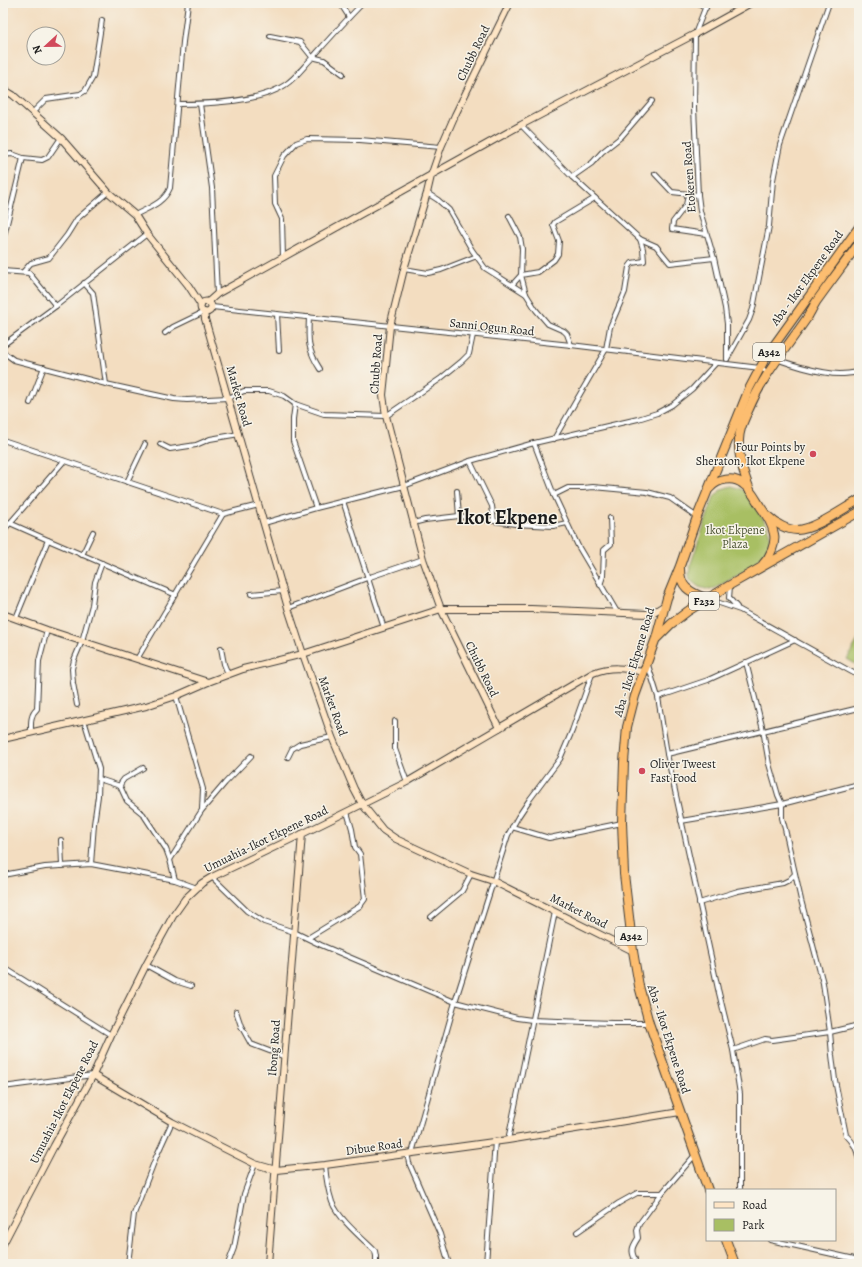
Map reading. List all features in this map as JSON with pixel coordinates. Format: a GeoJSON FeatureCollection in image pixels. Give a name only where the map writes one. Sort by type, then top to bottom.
{"type":"FeatureCollection","features":[{"type":"Feature","properties":{"kind":"highway","name":"Aba - Ikot Ekpene Road"},"geometry":{"type":"LineString","coordinates":[[708,1189],[649,1023],[639,986],[633,951],[624,874],[622,822],[626,727],[643,672],[656,638],[665,605],[697,517],[738,415],[767,355],[859,227]]}},
{"type":"Feature","properties":{"kind":"highway","name":"A342"},"geometry":{"type":"LineString","coordinates":[[750,490],[740,457],[739,440],[741,428],[752,402],[776,359],[808,317],[815,304],[859,243]]}},
{"type":"Feature","properties":{"kind":"highway"},"geometry":{"type":"LineString","coordinates":[[707,492],[714,484],[728,479],[743,483],[750,490],[770,522],[774,534],[774,543],[771,553],[765,562],[756,570]]}},
{"type":"Feature","properties":{"kind":"highway"},"geometry":{"type":"LineString","coordinates":[[764,513],[774,522],[786,528],[797,530],[808,528],[859,500]]}},
{"type":"Feature","properties":{"kind":"highway","name":"F232"},"geometry":{"type":"LineString","coordinates":[[656,638],[671,624],[707,599],[859,512]]}},
{"type":"Feature","properties":{"kind":"highway"},"geometry":{"type":"LineString","coordinates":[[680,566],[680,576],[686,587],[691,592],[707,599]]}},
{"type":"Feature","properties":{"kind":"highway"},"geometry":{"type":"LineString","coordinates":[[726,1241],[735,1264]]}},
{"type":"Feature","properties":{"kind":"main road","name":"Chubb Road"},"geometry":{"type":"LineString","coordinates":[[499,728],[441,609],[423,559],[386,416],[383,394],[390,326],[404,269],[431,176],[441,147],[510,3]]}},
{"type":"Feature","properties":{"kind":"main road"},"geometry":{"type":"LineString","coordinates":[[3,83],[13,95],[61,138],[108,192],[135,214],[147,234],[188,285],[201,305],[201,310],[204,312],[210,311],[210,305],[217,294],[521,125],[751,3]]}},
{"type":"Feature","properties":{"kind":"main road"},"geometry":{"type":"LineString","coordinates":[[3,89],[13,95]]}},
{"type":"Feature","properties":{"kind":"main road"},"geometry":{"type":"LineString","coordinates":[[201,305],[204,302],[210,305]]}},
{"type":"Feature","properties":{"kind":"main road","name":"Market Road"},"geometry":{"type":"LineString","coordinates":[[204,312],[288,608],[332,737],[362,804],[383,830],[396,839],[471,874],[493,881],[633,951]]}},
{"type":"Feature","properties":{"kind":"main road"},"geometry":{"type":"LineString","coordinates":[[3,739],[146,706],[176,696],[243,669],[303,654],[441,609],[531,609],[647,614],[654,612],[665,605]]}},
{"type":"Feature","properties":{"kind":"main road"},"geometry":{"type":"LineString","coordinates":[[3,614],[47,630],[208,682]]}},
{"type":"Feature","properties":{"kind":"main road","name":"Umuahia-Ikot Ekpene Road"},"geometry":{"type":"LineString","coordinates":[[3,1244],[93,1075],[146,965],[178,908],[202,883],[407,782],[592,673],[610,668],[643,672]]}},
{"type":"Feature","properties":{"kind":"main road","name":"Ibong Road"},"geometry":{"type":"LineString","coordinates":[[268,1264],[302,834]]}},
{"type":"Feature","properties":{"kind":"main road","name":"Dibue Road"},"geometry":{"type":"LineString","coordinates":[[93,1075],[172,1122],[255,1164],[276,1170],[325,1165],[508,1140],[680,1112]]}},
{"type":"Feature","properties":{"kind":"street"},"geometry":{"type":"LineString","coordinates":[[135,214],[154,205],[164,198],[170,188],[188,3]]}},
{"type":"Feature","properties":{"kind":"street"},"geometry":{"type":"LineString","coordinates":[[340,3],[349,17]]}},
{"type":"Feature","properties":{"kind":"street"},"geometry":{"type":"LineString","coordinates":[[178,104],[200,104],[244,99],[278,90],[292,80],[363,3]]}},
{"type":"Feature","properties":{"kind":"street"},"geometry":{"type":"LineString","coordinates":[[695,34],[707,5],[699,3]]}},
{"type":"Feature","properties":{"kind":"street"},"geometry":{"type":"LineString","coordinates":[[727,361],[748,320],[754,304],[769,226],[773,180],[780,145],[828,3]]}},
{"type":"Feature","properties":{"kind":"street"},"geometry":{"type":"LineString","coordinates":[[32,113],[46,99],[85,92],[93,77],[102,20]]}},
{"type":"Feature","properties":{"kind":"street","name":"Etokeren Road"},"geometry":{"type":"LineString","coordinates":[[695,34],[694,108],[698,195],[700,211],[714,258],[726,317],[727,361]]}},
{"type":"Feature","properties":{"kind":"street"},"geometry":{"type":"LineString","coordinates":[[270,36],[300,42],[312,57],[324,60],[343,74]]}},
{"type":"Feature","properties":{"kind":"street"},"geometry":{"type":"LineString","coordinates":[[572,177],[592,163],[602,152],[621,137],[652,101]]}},
{"type":"Feature","properties":{"kind":"street"},"geometry":{"type":"LineString","coordinates":[[200,104],[212,188],[217,294]]}},
{"type":"Feature","properties":{"kind":"street"},"geometry":{"type":"LineString","coordinates":[[521,125],[572,177],[640,239],[656,246],[670,263],[714,258]]}},
{"type":"Feature","properties":{"kind":"street"},"geometry":{"type":"LineString","coordinates":[[3,154],[12,154],[23,158],[45,160],[61,138]]}},
{"type":"Feature","properties":{"kind":"street"},"geometry":{"type":"LineString","coordinates":[[283,258],[282,219],[275,204],[274,176],[284,156],[296,143],[307,139],[360,140],[441,147]]}},
{"type":"Feature","properties":{"kind":"street"},"geometry":{"type":"LineString","coordinates":[[3,240],[23,158]]}},
{"type":"Feature","properties":{"kind":"street"},"geometry":{"type":"LineString","coordinates":[[655,174],[672,192],[698,195]]}},
{"type":"Feature","properties":{"kind":"street"},"geometry":{"type":"LineString","coordinates":[[23,272],[31,263],[49,258],[67,235],[76,218],[108,192]]}},
{"type":"Feature","properties":{"kind":"street"},"geometry":{"type":"LineString","coordinates":[[427,192],[449,210],[472,250],[485,268],[526,294]]}},
{"type":"Feature","properties":{"kind":"street"},"geometry":{"type":"LineString","coordinates":[[688,195],[686,205],[673,222],[672,229],[706,234]]}},
{"type":"Feature","properties":{"kind":"street"},"geometry":{"type":"LineString","coordinates":[[512,285],[521,275],[538,272],[554,260],[558,254],[559,241],[553,225],[555,222],[595,198]]}},
{"type":"Feature","properties":{"kind":"street"},"geometry":{"type":"LineString","coordinates":[[509,216],[520,237],[522,248],[521,275],[526,294],[536,310],[548,324],[564,331],[567,334],[571,345]]}},
{"type":"Feature","properties":{"kind":"street"},"geometry":{"type":"LineString","coordinates":[[3,345],[56,306],[147,234]]}},
{"type":"Feature","properties":{"kind":"street"},"geometry":{"type":"LineString","coordinates":[[553,439],[606,349],[610,327],[625,292],[629,267],[632,263],[644,261],[640,239]]}},
{"type":"Feature","properties":{"kind":"street"},"geometry":{"type":"LineString","coordinates":[[404,269],[428,273],[442,270],[476,256]]}},
{"type":"Feature","properties":{"kind":"street"},"geometry":{"type":"LineString","coordinates":[[3,272],[29,273],[56,306]]}},
{"type":"Feature","properties":{"kind":"street"},"geometry":{"type":"LineString","coordinates":[[84,283],[93,293],[106,384]]}},
{"type":"Feature","properties":{"kind":"street","name":"Sanni Ogun Road"},"geometry":{"type":"LineString","coordinates":[[210,305],[277,314],[606,349],[716,363],[727,361],[760,368],[768,372]]}},
{"type":"Feature","properties":{"kind":"street"},"geometry":{"type":"LineString","coordinates":[[165,333],[173,327],[204,312]]}},
{"type":"Feature","properties":{"kind":"street"},"geometry":{"type":"LineString","coordinates":[[277,314],[279,351]]}},
{"type":"Feature","properties":{"kind":"street"},"geometry":{"type":"LineString","coordinates":[[309,317],[308,342],[313,357],[320,369]]}},
{"type":"Feature","properties":{"kind":"street"},"geometry":{"type":"LineString","coordinates":[[3,352],[14,360],[106,384],[174,399],[187,400],[228,398],[244,391],[269,391],[284,396],[295,404],[324,414],[386,416],[440,379],[469,354],[473,335]]}},
{"type":"Feature","properties":{"kind":"street"},"geometry":{"type":"LineString","coordinates":[[767,355],[776,359],[828,373],[840,374],[859,372]]}},
{"type":"Feature","properties":{"kind":"street"},"geometry":{"type":"LineString","coordinates":[[264,523],[316,508],[404,486],[470,461],[534,443],[657,414],[672,405],[692,389],[716,363]]}},
{"type":"Feature","properties":{"kind":"street"},"geometry":{"type":"LineString","coordinates":[[30,403],[44,368]]}},
{"type":"Feature","properties":{"kind":"street"},"geometry":{"type":"LineString","coordinates":[[295,404],[293,441],[316,508]]}},
{"type":"Feature","properties":{"kind":"street"},"geometry":{"type":"LineString","coordinates":[[160,444],[170,449],[196,445],[210,439],[239,434]]}},
{"type":"Feature","properties":{"kind":"street"},"geometry":{"type":"LineString","coordinates":[[3,440],[223,514],[259,505]]}},
{"type":"Feature","properties":{"kind":"street"},"geometry":{"type":"LineString","coordinates":[[534,443],[554,495],[578,546],[617,612]]}},
{"type":"Feature","properties":{"kind":"street"},"geometry":{"type":"LineString","coordinates":[[127,482],[145,444]]}},
{"type":"Feature","properties":{"kind":"street"},"geometry":{"type":"LineString","coordinates":[[3,531],[64,461]]}},
{"type":"Feature","properties":{"kind":"street"},"geometry":{"type":"LineString","coordinates":[[470,461],[492,506],[494,521]]}},
{"type":"Feature","properties":{"kind":"street"},"geometry":{"type":"LineString","coordinates":[[554,495],[568,488],[592,487],[647,492],[670,498],[697,517]]}},
{"type":"Feature","properties":{"kind":"street"},"geometry":{"type":"LineString","coordinates":[[457,491],[459,516]]}},
{"type":"Feature","properties":{"kind":"street"},"geometry":{"type":"LineString","coordinates":[[343,501],[384,628]]}},
{"type":"Feature","properties":{"kind":"street"},"geometry":{"type":"LineString","coordinates":[[137,659],[223,514]]}},
{"type":"Feature","properties":{"kind":"street"},"geometry":{"type":"LineString","coordinates":[[413,523],[424,520],[459,516],[515,524],[553,526],[567,523]]}},
{"type":"Feature","properties":{"kind":"street"},"geometry":{"type":"LineString","coordinates":[[600,585],[603,576],[604,550],[611,544],[610,518]]}},
{"type":"Feature","properties":{"kind":"street"},"geometry":{"type":"LineString","coordinates":[[3,520],[176,595]]}},
{"type":"Feature","properties":{"kind":"street"},"geometry":{"type":"LineString","coordinates":[[82,555],[93,532]]}},
{"type":"Feature","properties":{"kind":"street"},"geometry":{"type":"LineString","coordinates":[[16,618],[48,540]]}},
{"type":"Feature","properties":{"kind":"street"},"geometry":{"type":"LineString","coordinates":[[288,608],[367,578],[423,559]]}},
{"type":"Feature","properties":{"kind":"street"},"geometry":{"type":"LineString","coordinates":[[77,705],[72,669],[82,641],[92,605],[95,582],[102,563]]}},
{"type":"Feature","properties":{"kind":"street"},"geometry":{"type":"LineString","coordinates":[[730,585],[729,598],[740,610]]}},
{"type":"Feature","properties":{"kind":"street"},"geometry":{"type":"LineString","coordinates":[[251,594],[283,591]]}},
{"type":"Feature","properties":{"kind":"street"},"geometry":{"type":"LineString","coordinates":[[707,599],[740,610],[859,676]]}},
{"type":"Feature","properties":{"kind":"street"},"geometry":{"type":"LineString","coordinates":[[32,732],[31,720],[33,713],[37,709],[39,661],[47,630]]}},
{"type":"Feature","properties":{"kind":"street"},"geometry":{"type":"LineString","coordinates":[[658,697],[708,680],[795,640]]}},
{"type":"Feature","properties":{"kind":"street"},"geometry":{"type":"LineString","coordinates":[[221,648],[224,664],[228,674]]}},
{"type":"Feature","properties":{"kind":"street"},"geometry":{"type":"LineString","coordinates":[[746,662],[763,730],[769,764],[782,804],[784,824],[795,874],[823,983],[835,1080],[846,1135],[857,1148],[859,1160]]}},
{"type":"Feature","properties":{"kind":"street"},"geometry":{"type":"LineString","coordinates":[[647,663],[658,697],[667,754],[681,821],[733,1050],[740,1094],[740,1189]]}},
{"type":"Feature","properties":{"kind":"street"},"geometry":{"type":"LineString","coordinates":[[449,1264],[440,1234],[409,1163],[409,1153],[508,836],[530,799],[560,759],[572,731],[592,673]]}},
{"type":"Feature","properties":{"kind":"street"},"geometry":{"type":"LineString","coordinates":[[176,696],[203,789],[202,810]]}},
{"type":"Feature","properties":{"kind":"street"},"geometry":{"type":"LineString","coordinates":[[667,754],[859,708]]}},
{"type":"Feature","properties":{"kind":"street"},"geometry":{"type":"LineString","coordinates":[[84,720],[99,769],[98,796],[91,864]]}},
{"type":"Feature","properties":{"kind":"street"},"geometry":{"type":"LineString","coordinates":[[395,721],[395,749],[407,782]]}},
{"type":"Feature","properties":{"kind":"street"},"geometry":{"type":"LineString","coordinates":[[288,757],[292,749],[300,744],[332,737]]}},
{"type":"Feature","properties":{"kind":"street"},"geometry":{"type":"LineString","coordinates":[[170,860],[202,810],[251,756]]}},
{"type":"Feature","properties":{"kind":"street"},"geometry":{"type":"LineString","coordinates":[[120,786],[124,779],[142,768]]}},
{"type":"Feature","properties":{"kind":"street"},"geometry":{"type":"LineString","coordinates":[[99,779],[120,786],[127,800],[146,817],[166,849],[175,880]]}},
{"type":"Feature","properties":{"kind":"street"},"geometry":{"type":"LineString","coordinates":[[681,821],[782,804],[859,784]]}},
{"type":"Feature","properties":{"kind":"street"},"geometry":{"type":"LineString","coordinates":[[203,796],[211,799]]}},
{"type":"Feature","properties":{"kind":"street"},"geometry":{"type":"LineString","coordinates":[[308,938],[360,906],[365,899],[360,854],[355,847],[347,812]]}},
{"type":"Feature","properties":{"kind":"street"},"geometry":{"type":"LineString","coordinates":[[512,827],[549,838],[622,822]]}},
{"type":"Feature","properties":{"kind":"street"},"geometry":{"type":"LineString","coordinates":[[61,840],[62,866]]}},
{"type":"Feature","properties":{"kind":"street"},"geometry":{"type":"LineString","coordinates":[[3,876],[45,867],[91,864],[175,880],[197,888]]}},
{"type":"Feature","properties":{"kind":"street"},"geometry":{"type":"LineString","coordinates":[[431,917],[462,891],[471,874]]}},
{"type":"Feature","properties":{"kind":"street"},"geometry":{"type":"LineString","coordinates":[[699,903],[738,891],[783,883],[795,874]]}},
{"type":"Feature","properties":{"kind":"street"},"geometry":{"type":"LineString","coordinates":[[212,877],[252,915],[264,922],[294,932],[455,1002],[517,1018],[532,1020],[649,1023]]}},
{"type":"Feature","properties":{"kind":"street"},"geometry":{"type":"LineString","coordinates":[[508,1140],[555,912]]}},
{"type":"Feature","properties":{"kind":"street"},"geometry":{"type":"LineString","coordinates":[[146,965],[176,981],[191,986]]}},
{"type":"Feature","properties":{"kind":"street"},"geometry":{"type":"LineString","coordinates":[[3,967],[111,1035]]}},
{"type":"Feature","properties":{"kind":"street"},"geometry":{"type":"LineString","coordinates":[[236,1011],[241,1026],[251,1044],[285,1057]]}},
{"type":"Feature","properties":{"kind":"street"},"geometry":{"type":"LineString","coordinates":[[733,1050],[765,1039],[772,1040],[830,1032],[859,1025]]}},
{"type":"Feature","properties":{"kind":"street"},"geometry":{"type":"LineString","coordinates":[[3,1087],[93,1075]]}},
{"type":"Feature","properties":{"kind":"street"},"geometry":{"type":"LineString","coordinates":[[128,1264],[134,1214],[156,1157],[172,1122]]}},
{"type":"Feature","properties":{"kind":"street"},"geometry":{"type":"LineString","coordinates":[[486,1264],[495,1141]]}},
{"type":"Feature","properties":{"kind":"street"},"geometry":{"type":"LineString","coordinates":[[631,1264],[635,1259],[632,1254],[632,1248],[638,1238],[639,1224],[662,1193],[695,1156]]}},
{"type":"Feature","properties":{"kind":"street"},"geometry":{"type":"LineString","coordinates":[[228,1264],[234,1248],[244,1194],[255,1164]]}},
{"type":"Feature","properties":{"kind":"street"},"geometry":{"type":"LineString","coordinates":[[325,1165],[327,1184],[332,1203],[340,1215],[375,1251],[376,1264]]}},
{"type":"Feature","properties":{"kind":"street"},"geometry":{"type":"LineString","coordinates":[[577,1232],[637,1194],[662,1193]]}},
{"type":"Feature","properties":{"kind":"street"},"geometry":{"type":"LineString","coordinates":[[774,1241],[859,1260]]}},
{"type":"Feature","properties":{"kind":"green space","name":"Ikot Ekpene Plaza"},"geometry":{"type":"Polygon","coordinates":[[[731,486],[744,492],[751,500],[767,526],[770,537],[768,546],[763,555],[755,563],[735,577],[710,590],[699,587],[690,580],[690,566],[714,497],[722,489],[731,486]]]}},
{"type":"Feature","properties":{"kind":"green space"},"geometry":{"type":"Polygon","coordinates":[[[859,638],[859,666],[847,659],[859,638]]]}},
{"type":"Feature","properties":{"kind":"place","name":"Four Points by Sheraton, Ikot Ekpene"},"geometry":{"type":"Point","coordinates":[813,454]}},
{"type":"Feature","properties":{"kind":"place","name":"Oliver Tweest Fast Food"},"geometry":{"type":"Point","coordinates":[642,771]}},
{"type":"Feature","properties":{"kind":"district","name":"Ikot Ekpene"},"geometry":{"type":"Point","coordinates":[507,517]}}]}
